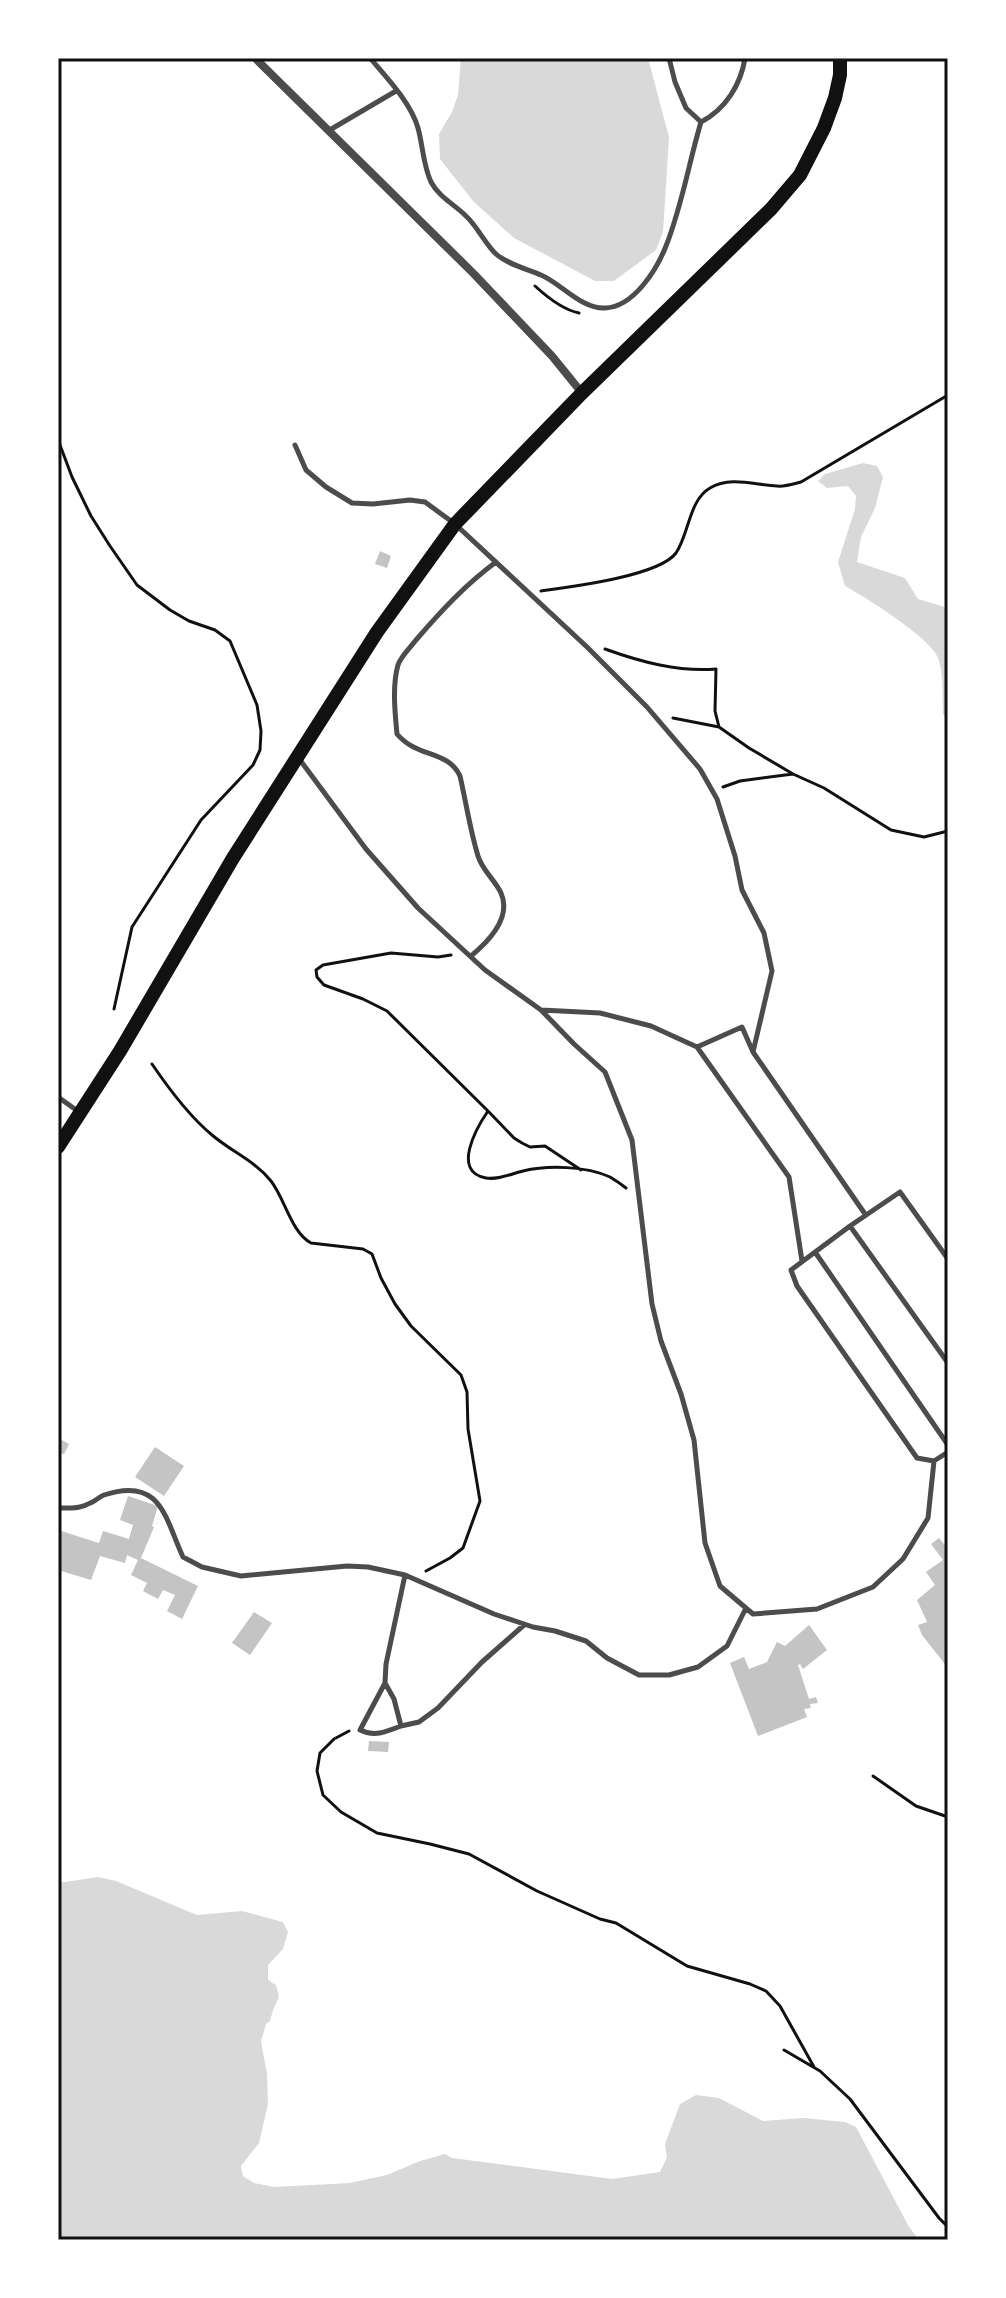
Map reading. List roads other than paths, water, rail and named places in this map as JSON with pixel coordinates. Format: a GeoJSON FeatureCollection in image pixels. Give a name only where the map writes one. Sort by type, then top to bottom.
{"type":"FeatureCollection","features":[{"type":"Feature","properties":{"kind":"main road"},"geometry":{"type":"LineString","coordinates":[[58,1147],[120,1051],[233,858],[377,632],[455,524],[582,393],[771,209],[800,175],[824,128],[835,98],[840,58]]}},
{"type":"Feature","properties":{"kind":"street"},"geometry":{"type":"LineString","coordinates":[[255,58],[473,273],[552,356],[582,393]]}},
{"type":"Feature","properties":{"kind":"lane"},"geometry":{"type":"LineString","coordinates":[[370,58],[418,126],[431,182],[441,195],[465,214],[496,254],[552,280],[584,303],[605,308],[618,305],[634,294],[655,270],[667,245],[701,122],[722,107],[735,89],[745,58]]}},
{"type":"Feature","properties":{"kind":"lane"},"geometry":{"type":"LineString","coordinates":[[669,58],[686,108],[701,122]]}},
{"type":"Feature","properties":{"kind":"lane"},"geometry":{"type":"LineString","coordinates":[[328,131],[396,91]]}},
{"type":"Feature","properties":{"kind":"lane"},"geometry":{"type":"LineString","coordinates":[[295,445],[306,470],[352,503],[425,502],[455,524],[578,639],[653,715],[700,769],[717,799],[742,890],[764,933],[772,971],[753,1052]]}},
{"type":"Feature","properties":{"kind":"lane"},"geometry":{"type":"LineString","coordinates":[[471,956],[495,931],[501,919],[501,892],[478,859],[460,776],[455,766],[413,747],[397,734],[397,677],[405,653],[446,605],[496,562]]}},
{"type":"Feature","properties":{"kind":"lane"},"geometry":{"type":"LineString","coordinates":[[298,757],[366,849],[418,908],[485,970],[541,1010],[605,1072],[632,1140],[652,1304],[694,1440],[705,1543],[720,1586],[753,1614],[817,1609],[873,1587],[903,1559],[928,1518],[934,1461]]}},
{"type":"Feature","properties":{"kind":"lane"},"geometry":{"type":"LineString","coordinates":[[541,1010],[600,1013],[626,1019],[651,1026],[697,1047],[789,1177],[802,1261]]}},
{"type":"Feature","properties":{"kind":"lane"},"geometry":{"type":"LineString","coordinates":[[697,1047],[742,1027],[753,1052],[865,1214]]}},
{"type":"Feature","properties":{"kind":"lane"},"geometry":{"type":"LineString","coordinates":[[58,1097],[80,1113]]}},
{"type":"Feature","properties":{"kind":"lane"},"geometry":{"type":"LineString","coordinates":[[948,1259],[900,1192],[865,1214],[791,1270],[797,1286],[917,1458],[934,1461],[948,1452]]}},
{"type":"Feature","properties":{"kind":"lane"},"geometry":{"type":"LineString","coordinates":[[850,1226],[948,1363]]}},
{"type":"Feature","properties":{"kind":"lane"},"geometry":{"type":"LineString","coordinates":[[815,1252],[948,1445]]}},
{"type":"Feature","properties":{"kind":"lane"},"geometry":{"type":"LineString","coordinates":[[58,1508],[85,1507],[103,1495],[133,1490],[156,1498],[183,1557],[202,1567],[241,1576],[347,1566],[405,1575],[524,1625],[586,1641],[607,1658],[639,1675],[669,1675],[698,1667],[727,1646],[746,1608]]}},
{"type":"Feature","properties":{"kind":"lane"},"geometry":{"type":"LineString","coordinates":[[405,1575],[386,1664],[385,1683],[360,1730],[369,1734],[419,1722],[438,1708],[482,1662],[524,1625]]}},
{"type":"Feature","properties":{"kind":"lane"},"geometry":{"type":"LineString","coordinates":[[385,1683],[394,1699],[401,1726]]}}]}
